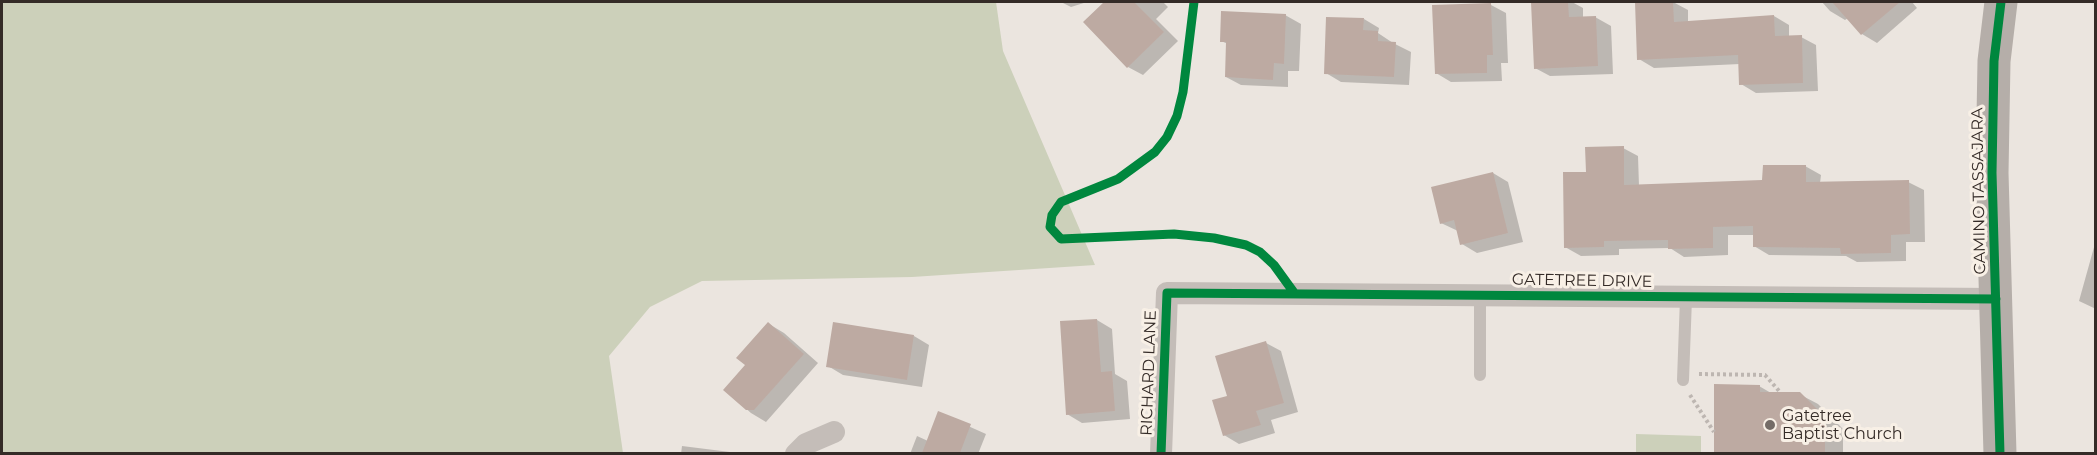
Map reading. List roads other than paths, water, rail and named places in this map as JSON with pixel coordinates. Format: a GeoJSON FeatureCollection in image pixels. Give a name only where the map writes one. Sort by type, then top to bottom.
{"type":"FeatureCollection","features":[{"type":"Feature","properties":{"kind":"street","name":"CAMINO TASSAJARA"},"geometry":{"type":"LineString","coordinates":[[2000,453],[1992,173],[1994,61],[2001,2]]}},
{"type":"Feature","properties":{"kind":"street","name":"GATETREE DRIVE"},"geometry":{"type":"LineString","coordinates":[[1167,293],[1996,299]]}},
{"type":"Feature","properties":{"kind":"street","name":"RICHARD LANE"},"geometry":{"type":"LineString","coordinates":[[1161,453],[1167,293]]}},
{"type":"Feature","properties":{"kind":"street"},"geometry":{"type":"LineString","coordinates":[[796,453],[806,444],[834,432]]}},
{"type":"Feature","properties":{"kind":"lane"},"geometry":{"type":"LineString","coordinates":[[1480,294],[1480,375]]}},
{"type":"Feature","properties":{"kind":"lane"},"geometry":{"type":"LineString","coordinates":[[1683,377],[1686,298]]}},
{"type":"Feature","properties":{"kind":"place","name":"Gatetree Baptist Church"},"geometry":{"type":"Point","coordinates":[1770,425]}}]}
